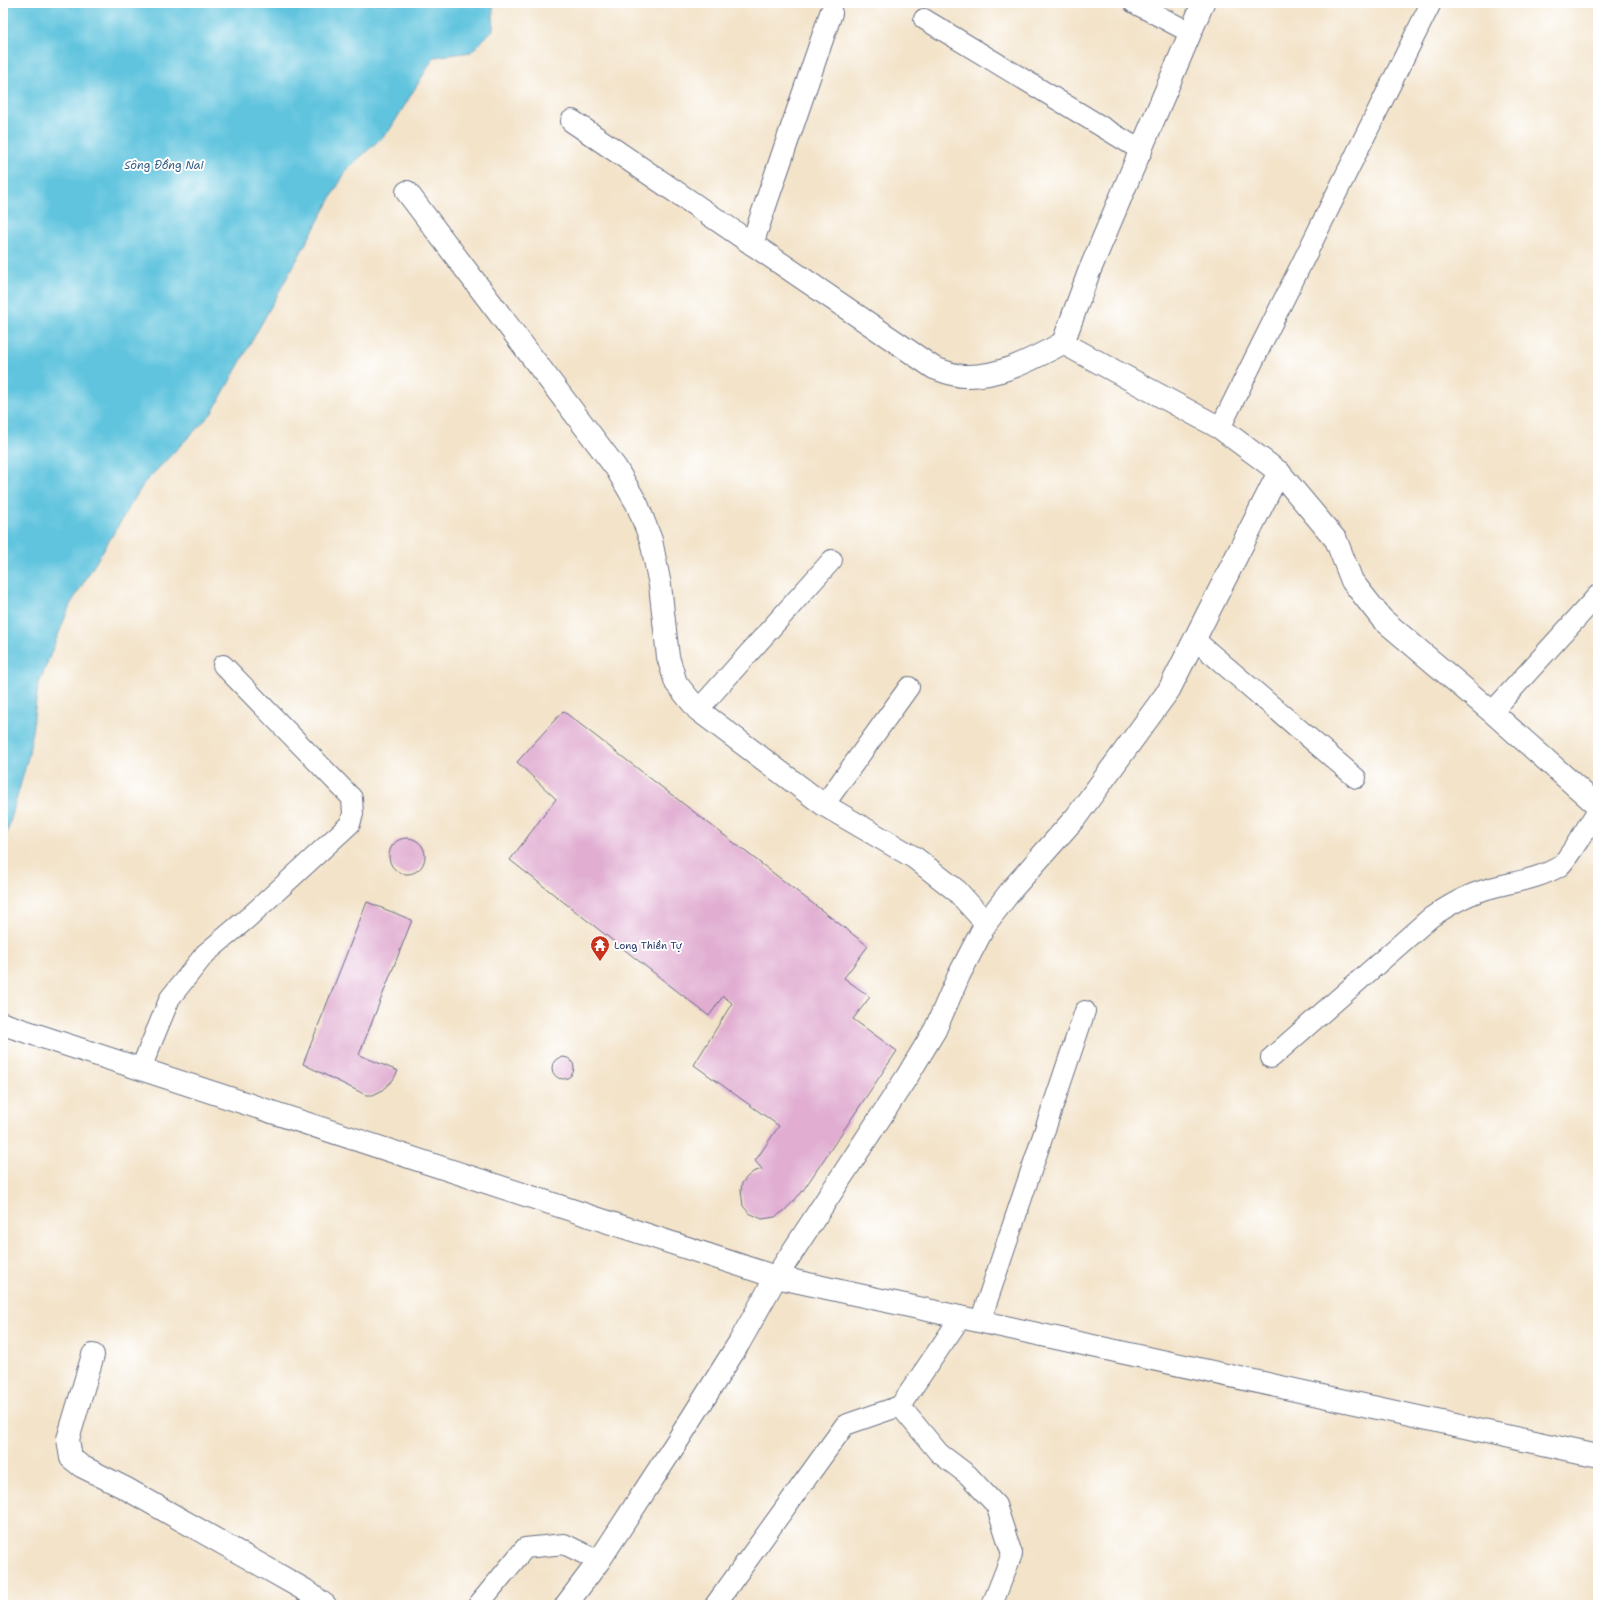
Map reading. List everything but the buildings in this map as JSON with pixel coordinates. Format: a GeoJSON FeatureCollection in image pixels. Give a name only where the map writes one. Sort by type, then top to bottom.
{"type":"FeatureCollection","features":[{"type":"Feature","properties":{"kind":"street"},"geometry":{"type":"LineString","coordinates":[[572,121],[934,368],[962,376],[994,374],[1025,363],[1063,343],[1089,272],[1203,3]]}},
{"type":"Feature","properties":{"kind":"street"},"geometry":{"type":"LineString","coordinates":[[752,244],[831,13]]}},
{"type":"Feature","properties":{"kind":"street"},"geometry":{"type":"LineString","coordinates":[[407,192],[616,468],[637,504],[651,540],[660,586],[668,657],[676,684],[698,710],[824,805],[915,858],[957,891],[986,923]]}},
{"type":"Feature","properties":{"kind":"street"},"geometry":{"type":"LineString","coordinates":[[1063,343],[1220,428],[1279,472],[1336,540],[1352,581],[1382,619],[1492,712],[1598,806]]}},
{"type":"Feature","properties":{"kind":"street"},"geometry":{"type":"LineString","coordinates":[[566,1605],[599,1561],[740,1343],[776,1277],[908,1075],[935,1030],[959,975],[986,923],[1012,888],[1076,817],[1169,690],[1279,472]]}},
{"type":"Feature","properties":{"kind":"street"},"geometry":{"type":"LineString","coordinates":[[3,1024],[776,1277],[1598,1456]]}},
{"type":"Feature","properties":{"kind":"street"},"geometry":{"type":"LineString","coordinates":[[93,1354],[68,1439],[71,1458],[81,1466],[124,1488],[305,1590],[325,1605]]}},
{"type":"Feature","properties":{"kind":"lane"},"geometry":{"type":"LineString","coordinates":[[1134,3],[1191,33]]}},
{"type":"Feature","properties":{"kind":"lane"},"geometry":{"type":"LineString","coordinates":[[1220,428],[1431,3]]}},
{"type":"Feature","properties":{"kind":"lane"},"geometry":{"type":"LineString","coordinates":[[924,19],[1142,150]]}},
{"type":"Feature","properties":{"kind":"lane"},"geometry":{"type":"LineString","coordinates":[[698,710],[832,560]]}},
{"type":"Feature","properties":{"kind":"lane"},"geometry":{"type":"LineString","coordinates":[[1492,712],[1598,595]]}},
{"type":"Feature","properties":{"kind":"lane"},"geometry":{"type":"LineString","coordinates":[[1194,639],[1356,778]]}},
{"type":"Feature","properties":{"kind":"lane"},"geometry":{"type":"LineString","coordinates":[[141,1068],[170,998],[205,954],[314,858],[350,824],[353,814],[352,798],[223,665]]}},
{"type":"Feature","properties":{"kind":"lane"},"geometry":{"type":"LineString","coordinates":[[824,805],[909,687]]}},
{"type":"Feature","properties":{"kind":"lane"},"geometry":{"type":"LineString","coordinates":[[1271,1058],[1430,918],[1456,901],[1482,890],[1509,885],[1537,876],[1561,865],[1598,810]]}},
{"type":"Feature","properties":{"kind":"lane"},"geometry":{"type":"LineString","coordinates":[[715,1605],[845,1425],[900,1406],[971,1320],[1085,1011]]}},
{"type":"Feature","properties":{"kind":"lane"},"geometry":{"type":"LineString","coordinates":[[900,1406],[939,1453],[968,1475],[996,1505],[1012,1554],[992,1605]]}},
{"type":"Feature","properties":{"kind":"lane"},"geometry":{"type":"LineString","coordinates":[[478,1605],[525,1548],[564,1544],[599,1561]]}},
{"type":"Feature","properties":{"kind":"water","name":"Sông Đồng Nai"},"geometry":{"type":"Polygon","coordinates":[[[3,3],[493,3],[493,30],[471,52],[434,57],[389,131],[347,169],[212,413],[144,483],[70,605],[38,686],[29,754],[3,847],[3,3]]]}},
{"type":"Feature","properties":{"kind":"place","name":"Long Thiền Tự"},"geometry":{"type":"Point","coordinates":[600,962]}}]}
